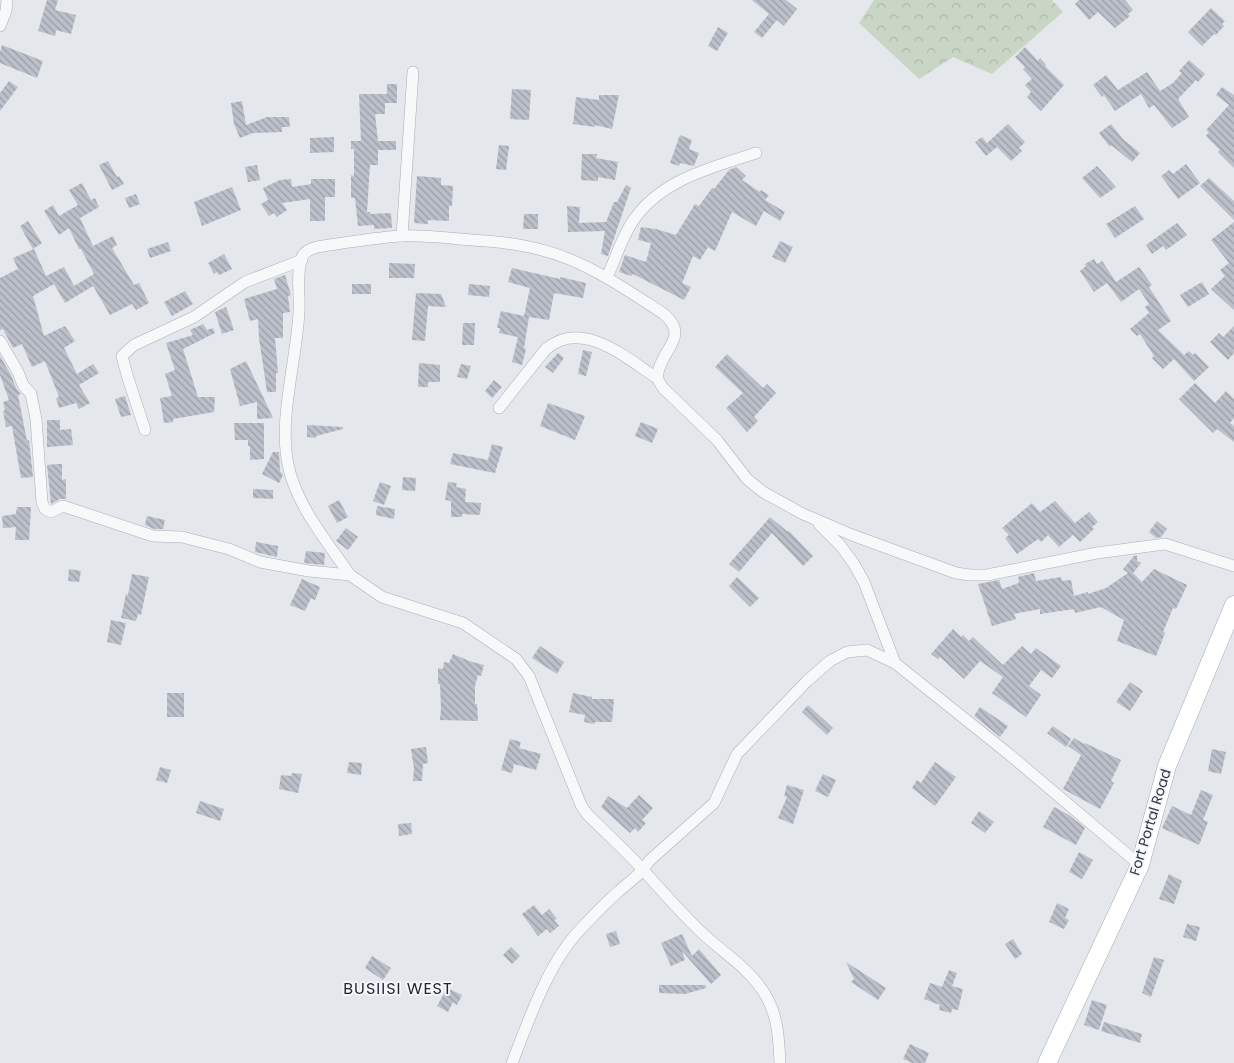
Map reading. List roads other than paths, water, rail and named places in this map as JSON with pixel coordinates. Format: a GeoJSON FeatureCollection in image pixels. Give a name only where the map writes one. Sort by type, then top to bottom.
{"type":"FeatureCollection","features":[{"type":"Feature","properties":{"kind":"main road","name":"Fort Portal Road"},"geometry":{"type":"LineString","coordinates":[[1047,1063],[1140,865],[1167,766],[1234,605]]}},
{"type":"Feature","properties":{"kind":"street"},"geometry":{"type":"LineString","coordinates":[[0,26],[6,11],[7,0]]}},
{"type":"Feature","properties":{"kind":"street"},"geometry":{"type":"LineString","coordinates":[[402,236],[413,72]]}},
{"type":"Feature","properties":{"kind":"street"},"geometry":{"type":"LineString","coordinates":[[607,277],[631,224],[659,194],[671,185],[696,173],[756,153]]}},
{"type":"Feature","properties":{"kind":"street"},"geometry":{"type":"LineString","coordinates":[[657,378],[659,367],[675,338],[676,331],[674,325],[664,314],[607,277],[568,259],[526,245],[402,236],[308,249],[302,260],[299,311],[285,434],[288,463],[302,501],[320,532],[350,574],[382,597],[463,623],[516,658],[529,676],[581,805],[587,814],[644,870],[664,895],[703,933],[752,975],[762,988],[772,1008],[779,1040],[780,1063]]}},
{"type":"Feature","properties":{"kind":"street"},"geometry":{"type":"LineString","coordinates":[[145,430],[126,375],[122,356],[134,345],[194,317],[246,282],[302,260]]}},
{"type":"Feature","properties":{"kind":"street"},"geometry":{"type":"LineString","coordinates":[[499,408],[546,349],[554,342],[576,337],[600,342],[657,378],[663,388],[717,440],[747,479],[775,499],[852,535],[956,573],[970,576],[987,575],[1097,553],[1165,544],[1234,566]]}},
{"type":"Feature","properties":{"kind":"street"},"geometry":{"type":"LineString","coordinates":[[0,341],[18,372],[23,385],[31,394],[36,419],[42,502],[45,509],[52,512],[63,506],[153,536],[182,537],[229,549],[260,562],[309,571],[350,574]]}},
{"type":"Feature","properties":{"kind":"street"},"geometry":{"type":"LineString","coordinates":[[815,519],[840,545],[854,564],[864,582],[895,662]]}},
{"type":"Feature","properties":{"kind":"street"},"geometry":{"type":"LineString","coordinates":[[512,1063],[544,986],[562,954],[575,936],[644,870],[649,861],[714,803],[741,748],[830,661],[847,652],[867,650],[895,662],[1010,755],[1140,865]]}},
{"type":"Feature","properties":{"kind":"district","name":"BUSIISI WEST"},"geometry":{"type":"Point","coordinates":[398,988]}}]}
